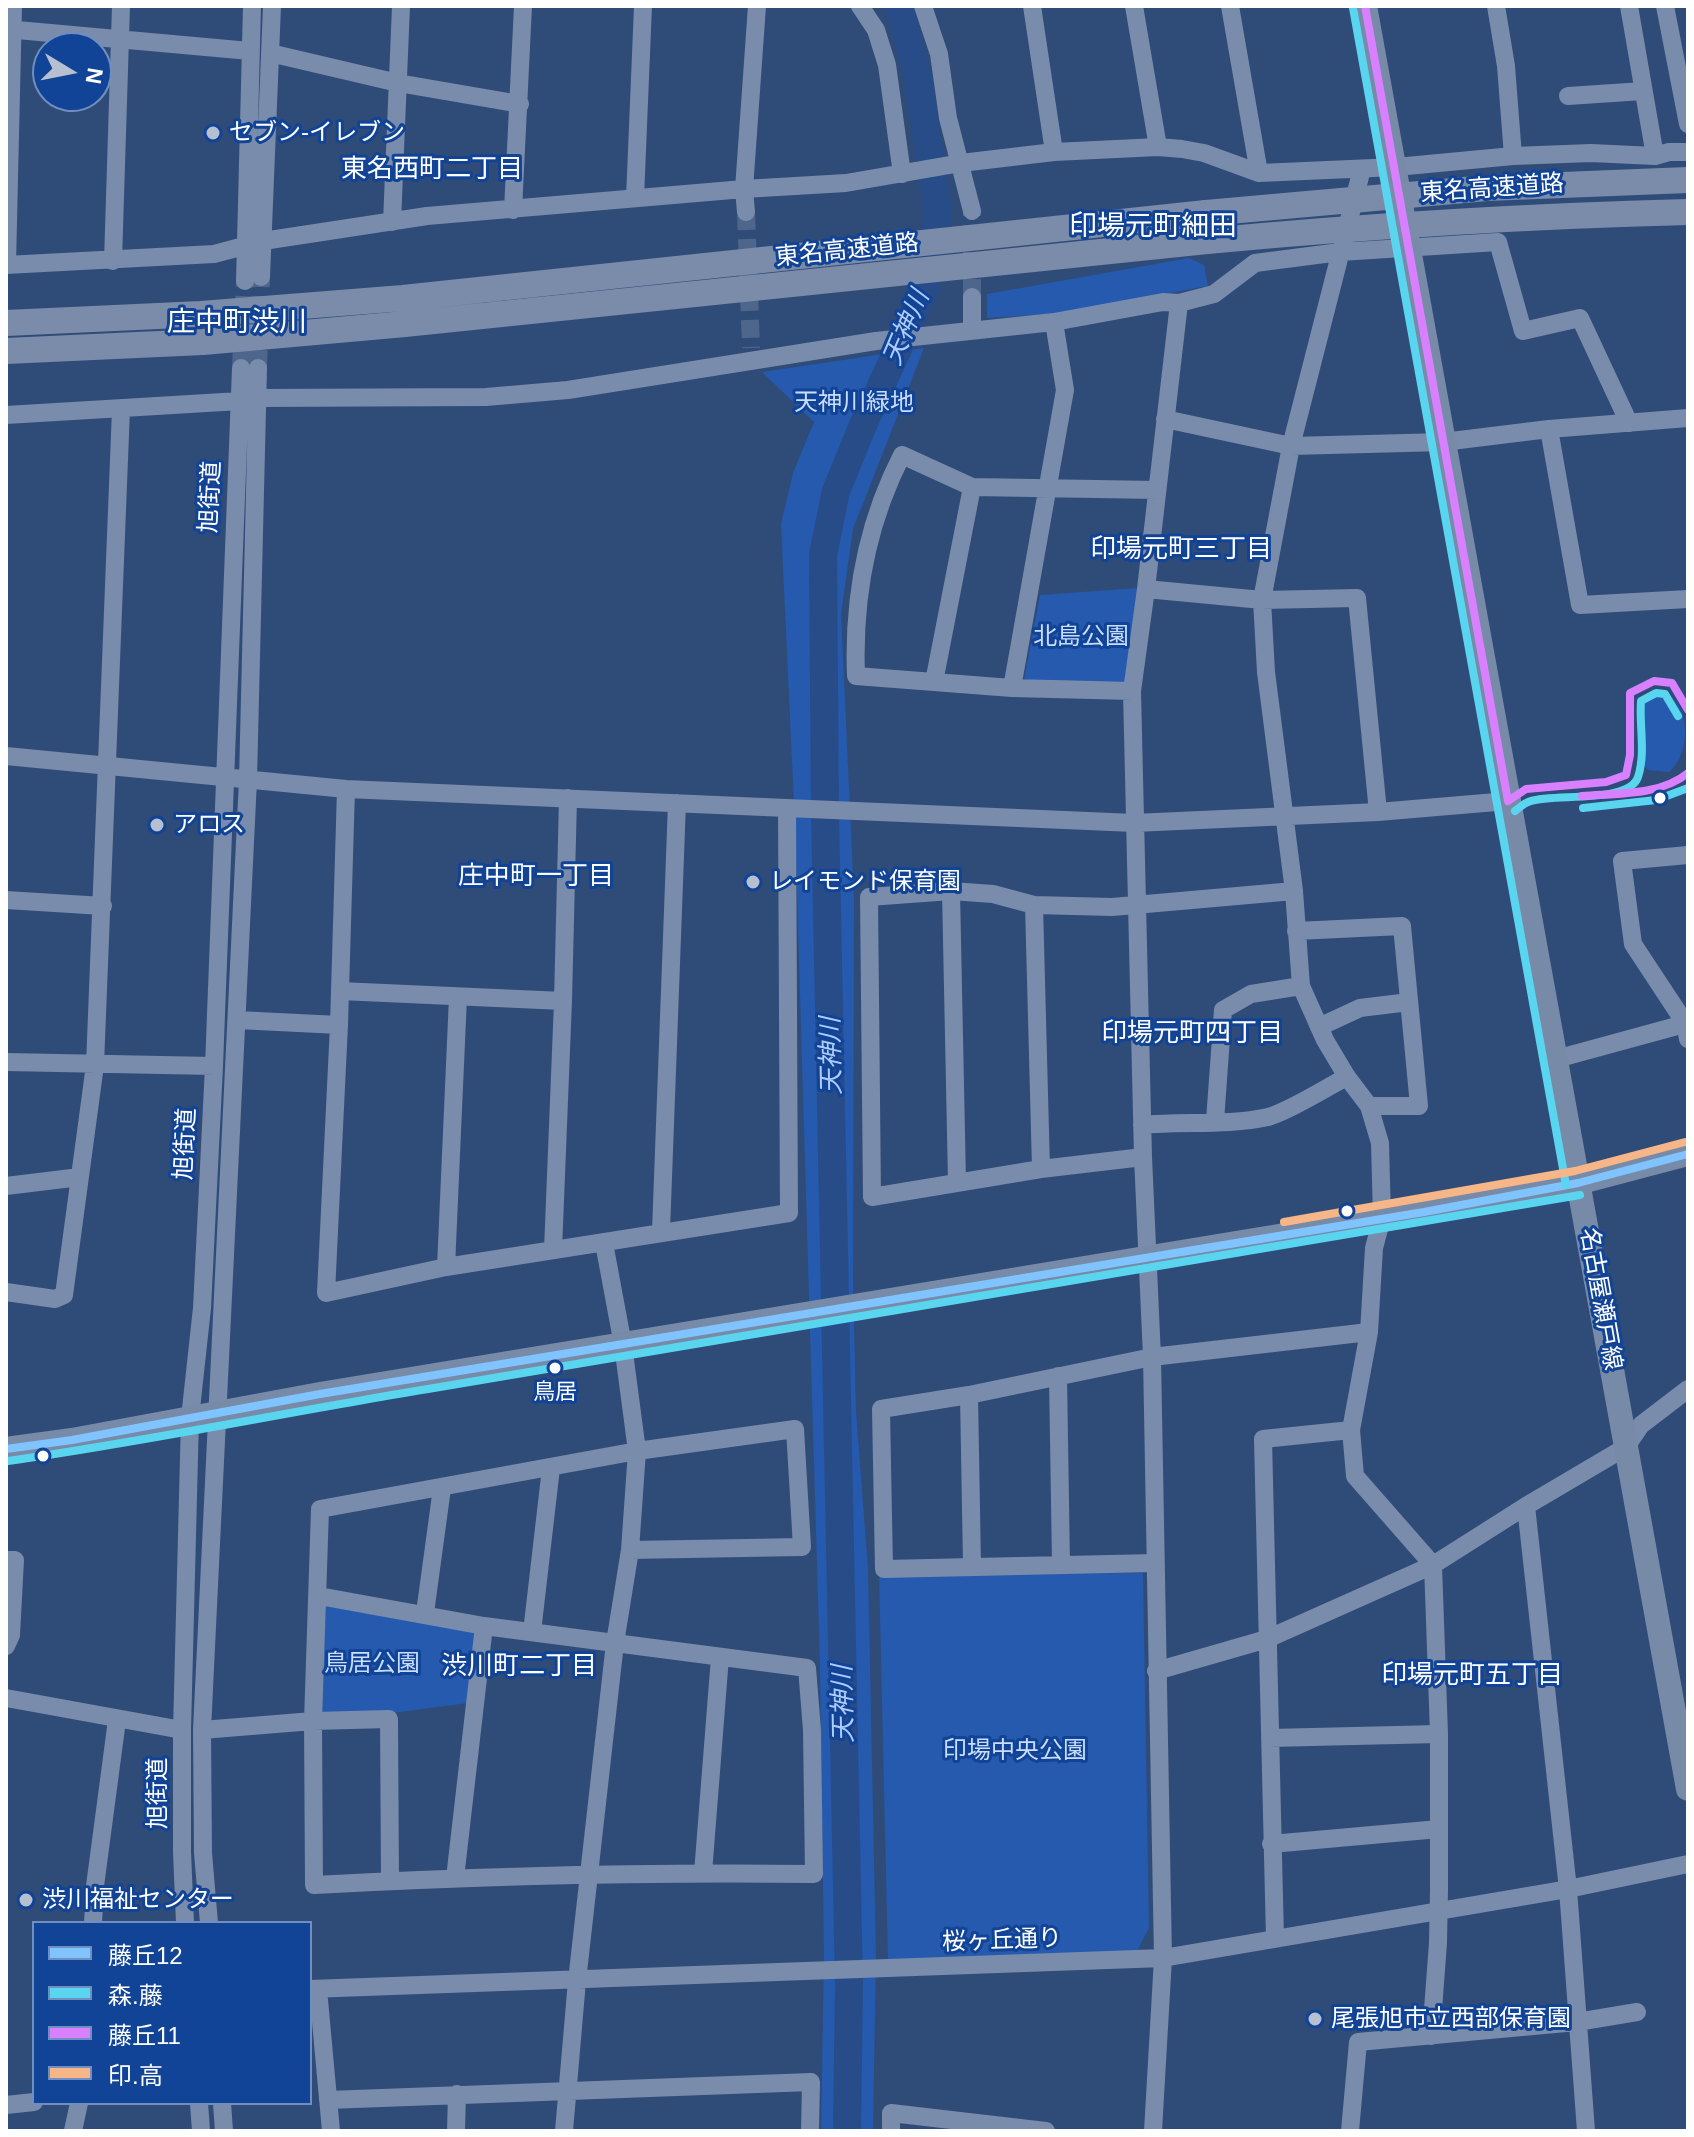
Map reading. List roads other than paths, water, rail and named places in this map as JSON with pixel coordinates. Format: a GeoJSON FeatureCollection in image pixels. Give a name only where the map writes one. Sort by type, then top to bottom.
{"type":"FeatureCollection","features":[{"type":"Feature","properties":{"kind":"highway","name":"東名高速道路"},"geometry":{"type":"LineString","coordinates":[[6,323],[201,314],[403,298],[1206,213],[1487,188],[1688,180]]}},
{"type":"Feature","properties":{"kind":"highway","name":"東名高速道路"},"geometry":{"type":"LineString","coordinates":[[6,351],[203,342],[359,328],[1325,230],[1688,212]]}},
{"type":"Feature","properties":{"kind":"main road","name":"名古屋瀬戸線"},"geometry":{"type":"LineString","coordinates":[[1365,6],[1688,1789]]}},
{"type":"Feature","properties":{"kind":"main road"},"geometry":{"type":"LineString","coordinates":[[6,1449],[1382,1218],[1578,1183],[1688,1154]]}},
{"type":"Feature","properties":{"kind":"street"},"geometry":{"type":"LineString","coordinates":[[13,6],[9,29],[6,265],[214,254],[254,243],[392,222],[635,198],[846,183],[957,164],[1054,152],[1158,147],[1204,153],[1259,173],[1396,167],[1513,156],[1591,153],[1655,156],[1688,152]]}},
{"type":"Feature","properties":{"kind":"street"},"geometry":{"type":"LineString","coordinates":[[113,261],[121,6]]}},
{"type":"Feature","properties":{"kind":"street"},"geometry":{"type":"LineString","coordinates":[[252,6],[253,279]]}},
{"type":"Feature","properties":{"kind":"street"},"geometry":{"type":"LineString","coordinates":[[254,243],[272,6]]}},
{"type":"Feature","properties":{"kind":"street"},"geometry":{"type":"LineString","coordinates":[[392,222],[401,6]]}},
{"type":"Feature","properties":{"kind":"street"},"geometry":{"type":"LineString","coordinates":[[513,210],[523,6]]}},
{"type":"Feature","properties":{"kind":"street"},"geometry":{"type":"LineString","coordinates":[[635,198],[643,6]]}},
{"type":"Feature","properties":{"kind":"street"},"geometry":{"type":"LineString","coordinates":[[746,212],[744,189],[757,6]]}},
{"type":"Feature","properties":{"kind":"street"},"geometry":{"type":"LineString","coordinates":[[860,6],[876,30],[887,65],[908,174]]}},
{"type":"Feature","properties":{"kind":"street"},"geometry":{"type":"LineString","coordinates":[[923,6],[939,54],[957,164],[972,211]]}},
{"type":"Feature","properties":{"kind":"street"},"geometry":{"type":"LineString","coordinates":[[1032,6],[1054,152]]}},
{"type":"Feature","properties":{"kind":"street"},"geometry":{"type":"LineString","coordinates":[[1134,6],[1158,147]]}},
{"type":"Feature","properties":{"kind":"street"},"geometry":{"type":"LineString","coordinates":[[1230,6],[1259,173]]}},
{"type":"Feature","properties":{"kind":"street"},"geometry":{"type":"LineString","coordinates":[[1496,6],[1506,66],[1513,156]]}},
{"type":"Feature","properties":{"kind":"street"},"geometry":{"type":"LineString","coordinates":[[1629,6],[1655,156]]}},
{"type":"Feature","properties":{"kind":"street"},"geometry":{"type":"LineString","coordinates":[[1665,6],[1688,124]]}},
{"type":"Feature","properties":{"kind":"street"},"geometry":{"type":"LineString","coordinates":[[9,29],[250,51]]}},
{"type":"Feature","properties":{"kind":"street"},"geometry":{"type":"LineString","coordinates":[[270,53],[398,83],[520,104]]}},
{"type":"Feature","properties":{"kind":"street"},"geometry":{"type":"LineString","coordinates":[[1568,96],[1643,91]]}},
{"type":"Feature","properties":{"kind":"street"},"geometry":{"type":"LineString","coordinates":[[1362,169],[1291,446],[1262,600],[1266,672],[1294,891],[1301,986],[1319,1027],[1347,1077],[1369,1106],[1380,1143],[1382,1218],[1374,1248],[1369,1332],[1351,1430],[1355,1476],[1433,1565],[1439,1734],[1439,1912],[1431,2036]]}},
{"type":"Feature","properties":{"kind":"street"},"geometry":{"type":"LineString","coordinates":[[6,415],[248,400],[407,398],[568,390],[750,355],[1054,322],[1163,302],[1179,303],[1214,294],[1255,263],[1340,252],[1498,242],[1523,331],[1580,318],[1629,423]]}},
{"type":"Feature","properties":{"kind":"street"},"geometry":{"type":"LineString","coordinates":[[972,297],[972,329]]}},
{"type":"Feature","properties":{"kind":"street"},"geometry":{"type":"LineString","coordinates":[[1153,2131],[1163,1958],[1152,1357],[1142,1125],[1132,691],[1179,303]]}},
{"type":"Feature","properties":{"kind":"street"},"geometry":{"type":"LineString","coordinates":[[1012,688],[1065,390],[1054,322]]}},
{"type":"Feature","properties":{"kind":"street","name":"旭街道"},"geometry":{"type":"LineString","coordinates":[[185,1921],[182,1730],[190,1418],[202,1308],[214,1066],[223,778],[250,368]]}},
{"type":"Feature","properties":{"kind":"street","name":"旭街道"},"geometry":{"type":"LineString","coordinates":[[209,1921],[203,1853],[202,1730],[248,780],[248,400]]}},
{"type":"Feature","properties":{"kind":"street"},"geometry":{"type":"LineString","coordinates":[[6,1292],[55,1299],[64,1295],[95,1065],[121,409]]}},
{"type":"Feature","properties":{"kind":"street"},"geometry":{"type":"LineString","coordinates":[[1165,419],[1291,446],[1443,442],[1549,429],[1688,418]]}},
{"type":"Feature","properties":{"kind":"street"},"geometry":{"type":"LineString","coordinates":[[1549,429],[1580,605],[1688,599]]}},
{"type":"Feature","properties":{"kind":"street"},"geometry":{"type":"LineString","coordinates":[[1132,691],[1012,688],[856,676],[856,615],[868,540],[902,455],[972,487],[1157,490]]}},
{"type":"Feature","properties":{"kind":"street"},"geometry":{"type":"LineString","coordinates":[[934,682],[972,487]]}},
{"type":"Feature","properties":{"kind":"street"},"geometry":{"type":"LineString","coordinates":[[1146,589],[1262,600],[1357,598],[1378,812]]}},
{"type":"Feature","properties":{"kind":"street"},"geometry":{"type":"LineString","coordinates":[[6,756],[346,789],[1134,823],[1378,812],[1508,801]]}},
{"type":"Feature","properties":{"kind":"street"},"geometry":{"type":"LineString","coordinates":[[346,789],[326,1293],[446,1267],[789,1213],[794,808]]}},
{"type":"Feature","properties":{"kind":"street"},"geometry":{"type":"LineString","coordinates":[[553,1250],[568,798]]}},
{"type":"Feature","properties":{"kind":"street"},"geometry":{"type":"LineString","coordinates":[[661,1231],[677,803]]}},
{"type":"Feature","properties":{"kind":"street"},"geometry":{"type":"LineString","coordinates":[[1556,1059],[1687,1028],[1633,944],[1622,861],[1688,855]]}},
{"type":"Feature","properties":{"kind":"street"},"geometry":{"type":"LineString","coordinates":[[1143,1157],[1041,1169],[872,1197],[869,897],[951,891],[993,894],[1034,905],[1112,907],[1294,891]]}},
{"type":"Feature","properties":{"kind":"street"},"geometry":{"type":"LineString","coordinates":[[951,891],[957,1182]]}},
{"type":"Feature","properties":{"kind":"street"},"geometry":{"type":"LineString","coordinates":[[6,900],[103,906]]}},
{"type":"Feature","properties":{"kind":"street"},"geometry":{"type":"LineString","coordinates":[[1034,905],[1041,1169]]}},
{"type":"Feature","properties":{"kind":"street"},"geometry":{"type":"LineString","coordinates":[[1296,931],[1402,926],[1419,1106],[1369,1106]]}},
{"type":"Feature","properties":{"kind":"street"},"geometry":{"type":"LineString","coordinates":[[1215,1121],[1223,1010],[1251,994],[1301,986]]}},
{"type":"Feature","properties":{"kind":"street"},"geometry":{"type":"LineString","coordinates":[[340,991],[563,1001]]}},
{"type":"Feature","properties":{"kind":"street"},"geometry":{"type":"LineString","coordinates":[[446,1267],[458,997]]}},
{"type":"Feature","properties":{"kind":"street"},"geometry":{"type":"LineString","coordinates":[[1319,1027],[1360,1008],[1409,1002]]}},
{"type":"Feature","properties":{"kind":"street"},"geometry":{"type":"LineString","coordinates":[[237,1020],[339,1025]]}},
{"type":"Feature","properties":{"kind":"street"},"geometry":{"type":"LineString","coordinates":[[6,1062],[214,1066]]}},
{"type":"Feature","properties":{"kind":"street"},"geometry":{"type":"LineString","coordinates":[[1142,1125],[1231,1122],[1271,1116],[1347,1077]]}},
{"type":"Feature","properties":{"kind":"street"},"geometry":{"type":"LineString","coordinates":[[6,1186],[80,1177]]}},
{"type":"Feature","properties":{"kind":"street"},"geometry":{"type":"LineString","coordinates":[[564,2131],[577,1981],[615,1643],[630,1550],[637,1451],[623,1345],[604,1243]]}},
{"type":"Feature","properties":{"kind":"street"},"geometry":{"type":"LineString","coordinates":[[1155,1563],[884,1569],[881,1409],[969,1395],[1152,1357],[1369,1332]]}},
{"type":"Feature","properties":{"kind":"street"},"geometry":{"type":"LineString","coordinates":[[1058,1376],[1061,1564]]}},
{"type":"Feature","properties":{"kind":"street"},"geometry":{"type":"LineString","coordinates":[[1156,1671],[1267,1639],[1433,1565],[1626,1447],[1641,1425],[1688,1389]]}},
{"type":"Feature","properties":{"kind":"street"},"geometry":{"type":"LineString","coordinates":[[969,1395],[972,1566]]}},
{"type":"Feature","properties":{"kind":"street"},"geometry":{"type":"LineString","coordinates":[[319,1596],[484,1626],[807,1668],[812,1730],[814,1874],[591,1875],[314,1885],[313,1721],[320,1509],[637,1451],[795,1429],[802,1547],[630,1550]]}},
{"type":"Feature","properties":{"kind":"street"},"geometry":{"type":"LineString","coordinates":[[1275,1939],[1263,1439],[1351,1430]]}},
{"type":"Feature","properties":{"kind":"street"},"geometry":{"type":"LineString","coordinates":[[532,1632],[551,1468]]}},
{"type":"Feature","properties":{"kind":"street"},"geometry":{"type":"LineString","coordinates":[[425,1613],[442,1488]]}},
{"type":"Feature","properties":{"kind":"street"},"geometry":{"type":"LineString","coordinates":[[1526,1506],[1568,1889],[1586,2131]]}},
{"type":"Feature","properties":{"kind":"street"},"geometry":{"type":"LineString","coordinates":[[6,1560],[15,1560],[11,1635],[6,1646]]}},
{"type":"Feature","properties":{"kind":"street"},"geometry":{"type":"LineString","coordinates":[[455,1878],[484,1626]]}},
{"type":"Feature","properties":{"kind":"street"},"geometry":{"type":"LineString","coordinates":[[703,1873],[720,1657]]}},
{"type":"Feature","properties":{"kind":"street"},"geometry":{"type":"LineString","coordinates":[[6,1698],[182,1730]]}},
{"type":"Feature","properties":{"kind":"street"},"geometry":{"type":"LineString","coordinates":[[202,1730],[313,1721],[389,1719],[390,1881]]}},
{"type":"Feature","properties":{"kind":"street"},"geometry":{"type":"LineString","coordinates":[[93,1921],[117,1720]]}},
{"type":"Feature","properties":{"kind":"street"},"geometry":{"type":"LineString","coordinates":[[1270,1738],[1439,1734]]}},
{"type":"Feature","properties":{"kind":"street"},"geometry":{"type":"LineString","coordinates":[[1271,1844],[1439,1829]]}},
{"type":"Feature","properties":{"kind":"street","name":"桜ヶ丘通り"},"geometry":{"type":"LineString","coordinates":[[314,1989],[822,1973],[1163,1958],[1568,1889],[1688,1864]]}},
{"type":"Feature","properties":{"kind":"street"},"geometry":{"type":"LineString","coordinates":[[314,1989],[331,2131]]}},
{"type":"Feature","properties":{"kind":"street"},"geometry":{"type":"LineString","coordinates":[[1350,2131],[1358,2042],[1577,2022],[1637,2012]]}},
{"type":"Feature","properties":{"kind":"street"},"geometry":{"type":"LineString","coordinates":[[328,2100],[811,2082],[810,2131]]}},
{"type":"Feature","properties":{"kind":"street"},"geometry":{"type":"LineString","coordinates":[[456,2131],[457,2094]]}},
{"type":"Feature","properties":{"kind":"street"},"geometry":{"type":"LineString","coordinates":[[6,2105],[32,2102]]}},
{"type":"Feature","properties":{"kind":"street"},"geometry":{"type":"LineString","coordinates":[[73,2131],[79,2105]]}},
{"type":"Feature","properties":{"kind":"street"},"geometry":{"type":"LineString","coordinates":[[199,2105],[201,2131]]}},
{"type":"Feature","properties":{"kind":"street"},"geometry":{"type":"LineString","coordinates":[[222,2105],[224,2131]]}},
{"type":"Feature","properties":{"kind":"street"},"geometry":{"type":"LineString","coordinates":[[891,2131],[891,2113],[986,2127],[1046,2131]]}},
{"type":"Feature","properties":{"kind":"waterway","name":"天神川"},"geometry":{"type":"LineString","coordinates":[[847,2131],[849,1985],[825,814],[823,555],[836,491],[925,290],[938,213],[918,77],[899,6]]}},
{"type":"Feature","properties":{"kind":"tunnel"},"geometry":{"type":"LineString","coordinates":[[972,211],[972,297]]}},
{"type":"Feature","properties":{"kind":"tunnel"},"geometry":{"type":"LineString","coordinates":[[746,212],[751,348]]}},
{"type":"Feature","properties":{"kind":"tunnel"},"geometry":{"type":"LineString","coordinates":[[258,368],[261,277]]}},
{"type":"Feature","properties":{"kind":"tunnel"},"geometry":{"type":"LineString","coordinates":[[241,368],[245,281]]}},
{"type":"Feature","properties":{"kind":"place","name":"セブン-イレブン"},"geometry":{"type":"Point","coordinates":[213,133]}},
{"type":"Feature","properties":{"kind":"place","name":"アロス"},"geometry":{"type":"Point","coordinates":[157,825]}},
{"type":"Feature","properties":{"kind":"place","name":"レイモンド保育園"},"geometry":{"type":"Point","coordinates":[753,882]}},
{"type":"Feature","properties":{"kind":"place","name":"鳥居"},"geometry":{"type":"Point","coordinates":[555,1368]}},
{"type":"Feature","properties":{"kind":"place","name":"渋川福祉センター"},"geometry":{"type":"Point","coordinates":[26,1900]}},
{"type":"Feature","properties":{"kind":"place","name":"尾張旭市立西部保育園"},"geometry":{"type":"Point","coordinates":[1315,2019]}},
{"type":"Feature","properties":{"kind":"district","name":"東名西町二丁目"},"geometry":{"type":"Point","coordinates":[432,170]}},
{"type":"Feature","properties":{"kind":"district","name":"印場元町細田"},"geometry":{"type":"Point","coordinates":[1153,227]}},
{"type":"Feature","properties":{"kind":"district","name":"庄中町渋川"},"geometry":{"type":"Point","coordinates":[237,323]}},
{"type":"Feature","properties":{"kind":"district","name":"印場元町三丁目"},"geometry":{"type":"Point","coordinates":[1181,550]}},
{"type":"Feature","properties":{"kind":"district","name":"庄中町一丁目"},"geometry":{"type":"Point","coordinates":[536,877]}},
{"type":"Feature","properties":{"kind":"district","name":"印場元町四丁目"},"geometry":{"type":"Point","coordinates":[1192,1034]}},
{"type":"Feature","properties":{"kind":"district","name":"渋川町二丁目"},"geometry":{"type":"Point","coordinates":[519,1667]}},
{"type":"Feature","properties":{"kind":"district","name":"印場元町五丁目"},"geometry":{"type":"Point","coordinates":[1472,1676]}},
{"type":"Feature","properties":{"kind":"park label","name":"天神川緑地"},"geometry":{"type":"Point","coordinates":[854,403]}},
{"type":"Feature","properties":{"kind":"park label","name":"北島公園"},"geometry":{"type":"Point","coordinates":[1081,637]}},
{"type":"Feature","properties":{"kind":"park label","name":"鳥居公園"},"geometry":{"type":"Point","coordinates":[372,1664]}},
{"type":"Feature","properties":{"kind":"park label","name":"印場中央公園"},"geometry":{"type":"Point","coordinates":[1015,1751]}}]}
